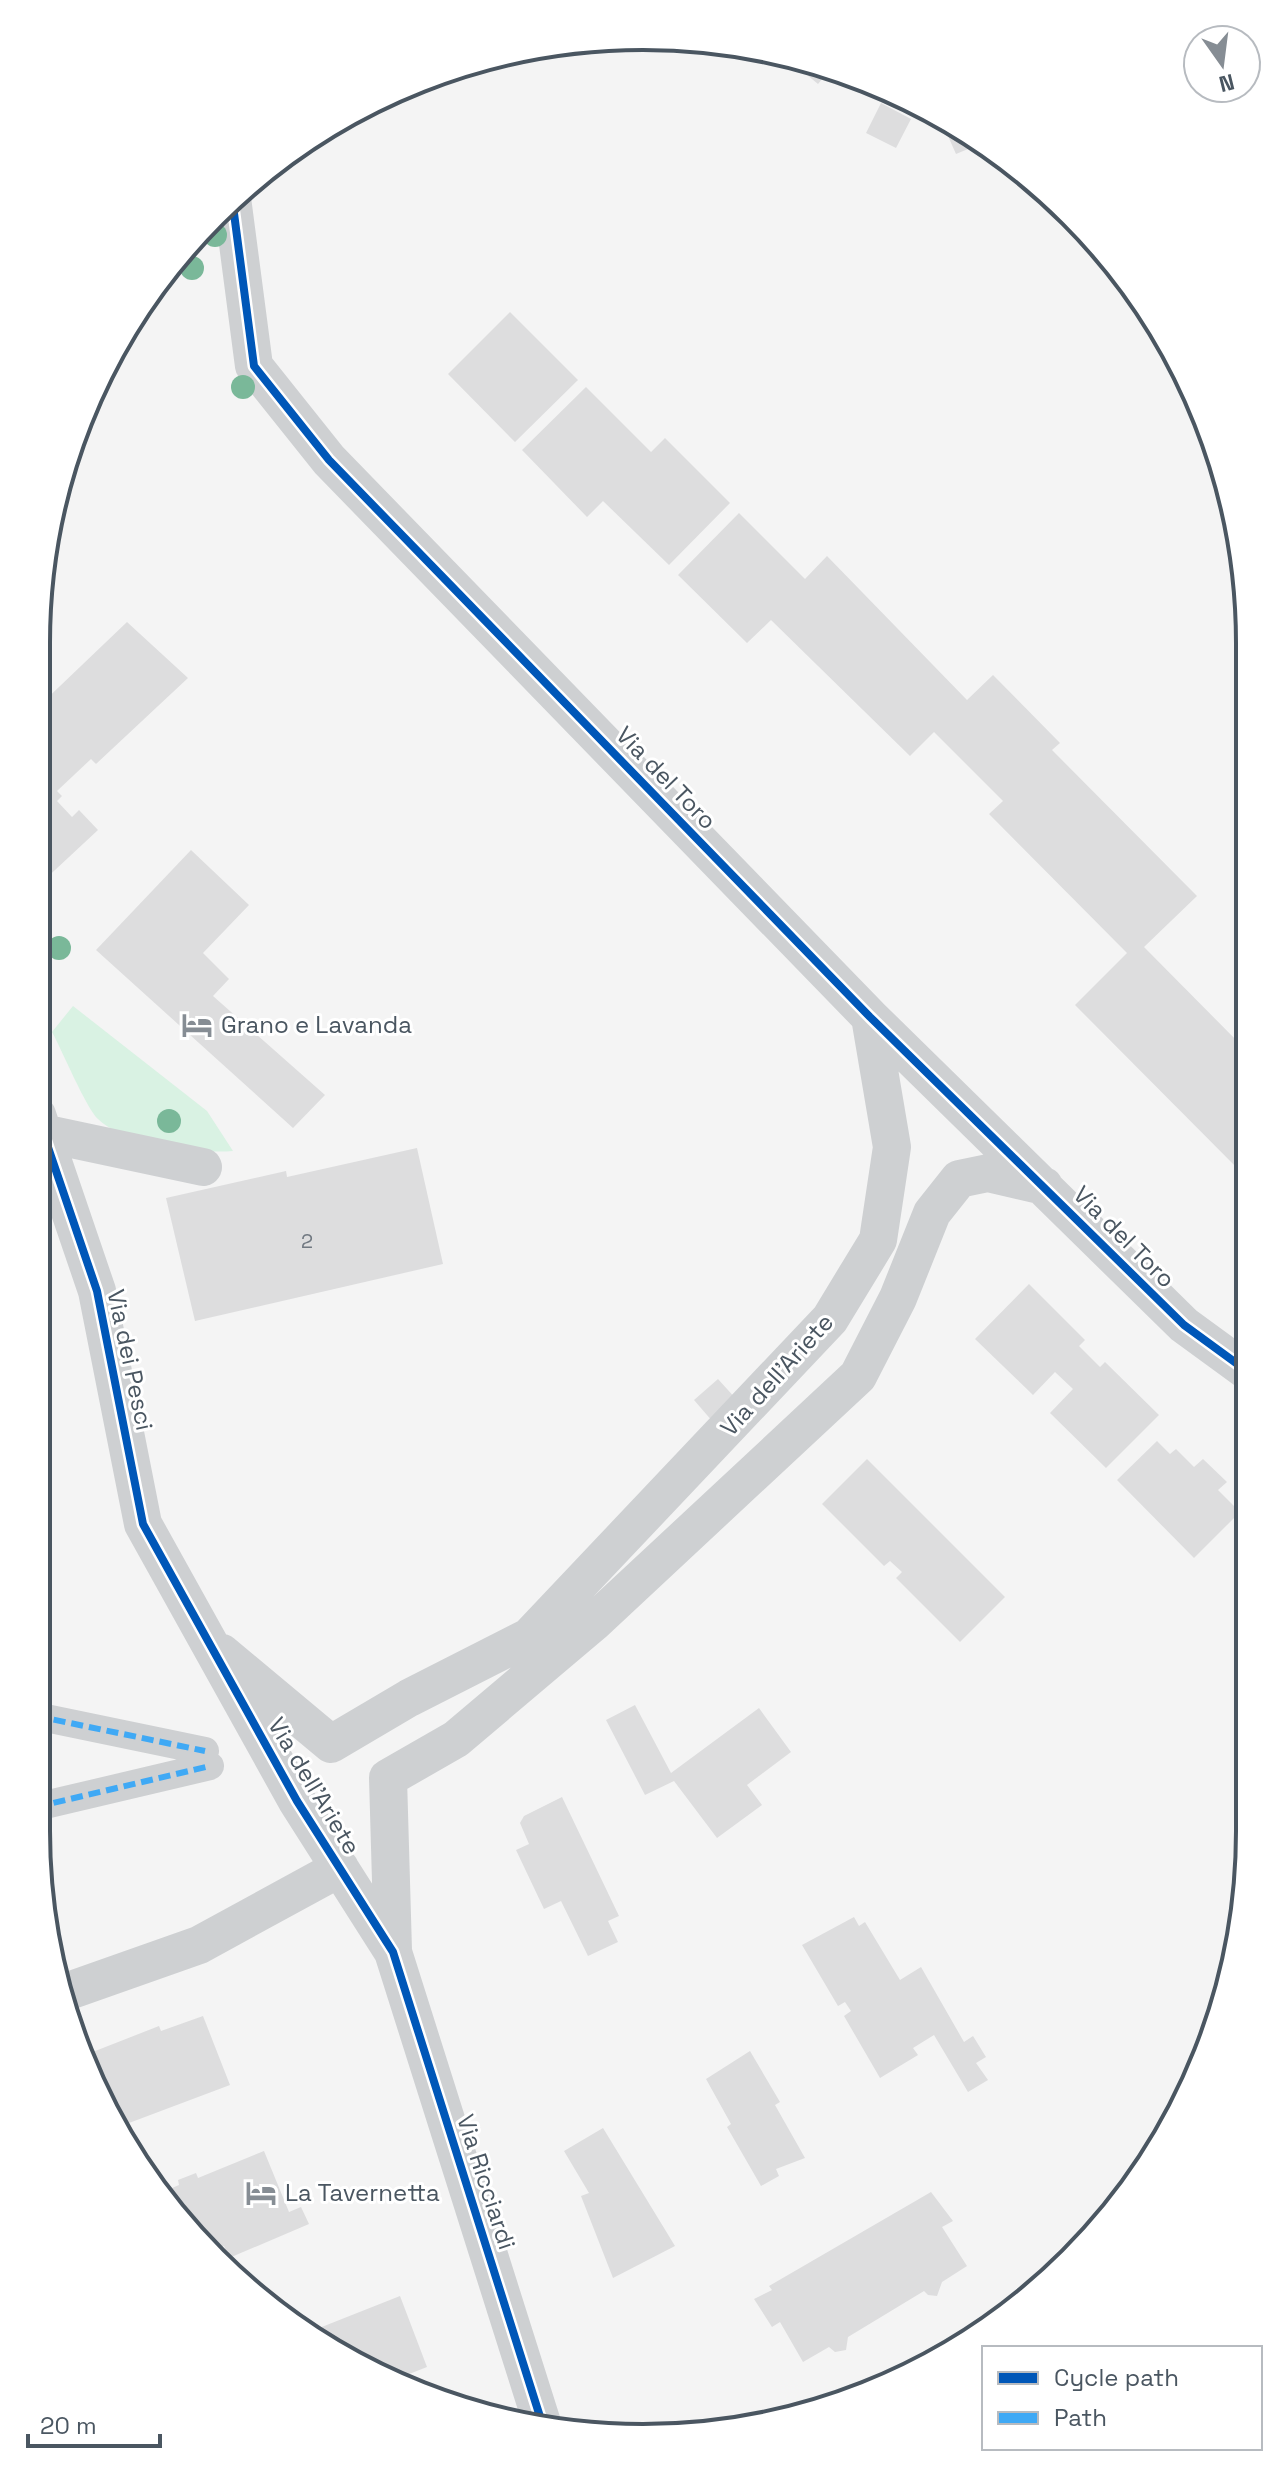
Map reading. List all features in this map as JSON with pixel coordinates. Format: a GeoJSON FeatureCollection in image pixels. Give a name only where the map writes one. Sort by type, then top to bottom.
{"type":"FeatureCollection","features":[{"type":"Feature","properties":{"kind":"street","name":"Via del Toro"},"geometry":{"type":"LineString","coordinates":[[234,214],[254,366],[329,460],[870,1017],[1184,1325],[1236,1363]]}},
{"type":"Feature","properties":{"kind":"street","name":"Via dell'Ariete"},"geometry":{"type":"LineString","coordinates":[[205,1639],[331,1744],[409,1698],[529,1637],[830,1319],[878,1240],[892,1147],[870,1017]]}},
{"type":"Feature","properties":{"kind":"street"},"geometry":{"type":"LineString","coordinates":[[50,1127],[203,1167]]}},
{"type":"Feature","properties":{"kind":"street","name":"Via dei Pesci"},"geometry":{"type":"LineString","coordinates":[[50,1153],[97,1291],[143,1524],[205,1639]]}},
{"type":"Feature","properties":{"kind":"street","name":"Via dell'Ariete"},"geometry":{"type":"LineString","coordinates":[[393,1952],[388,1778],[456,1739],[593,1623],[858,1376],[898,1298],[932,1213],[959,1179],[988,1173],[1044,1186]]}},
{"type":"Feature","properties":{"kind":"street"},"geometry":{"type":"LineString","coordinates":[[1184,1325],[1236,1337]]}},
{"type":"Feature","properties":{"kind":"street","name":"Via dell'Ariete"},"geometry":{"type":"LineString","coordinates":[[205,1639],[297,1801],[393,1952]]}},
{"type":"Feature","properties":{"kind":"street"},"geometry":{"type":"LineString","coordinates":[[50,1720],[207,1759],[50,1803]]}},
{"type":"Feature","properties":{"kind":"street"},"geometry":{"type":"LineString","coordinates":[[331,1744],[367,1750],[375,1755],[388,1778],[383,1814],[361,1833],[319,1830],[297,1801],[296,1789],[303,1766],[331,1744]]}},
{"type":"Feature","properties":{"kind":"street"},"geometry":{"type":"LineString","coordinates":[[72,1990],[199,1945],[340,1868]]}},
{"type":"Feature","properties":{"kind":"street","name":"Via Ricciardi"},"geometry":{"type":"LineString","coordinates":[[393,1952],[539,2415]]}},
{"type":"Feature","properties":{"kind":"green space"},"geometry":{"type":"Polygon","coordinates":[[[73,1006],[207,1111],[233,1151],[162,1146],[125,1135],[98,1119],[52,1032],[73,1006]]]}},
{"type":"Feature","properties":{"kind":"building"},"geometry":{"type":"Polygon","coordinates":[[[804,72],[823,78],[818,84],[804,72]]]}},
{"type":"Feature","properties":{"kind":"building"},"geometry":{"type":"Polygon","coordinates":[[[881,103],[911,119],[896,148],[866,133],[881,103]]]}},
{"type":"Feature","properties":{"kind":"building"},"geometry":{"type":"Polygon","coordinates":[[[947,134],[970,148],[956,154],[947,134]]]}},
{"type":"Feature","properties":{"kind":"building"},"geometry":{"type":"Polygon","coordinates":[[[510,312],[578,380],[515,442],[448,374],[510,312]]]}},
{"type":"Feature","properties":{"kind":"building"},"geometry":{"type":"Polygon","coordinates":[[[586,387],[651,452],[665,438],[730,503],[669,565],[603,501],[587,517],[522,450],[586,387]]]}},
{"type":"Feature","properties":{"kind":"building"},"geometry":{"type":"Polygon","coordinates":[[[739,513],[805,579],[827,556],[967,700],[993,675],[1060,743],[1052,750],[1197,896],[1144,947],[1236,1040],[1236,1167],[1075,1005],[1127,953],[989,814],[1003,801],[934,732],[910,756],[771,620],[747,643],[678,575],[739,513]]]}},
{"type":"Feature","properties":{"kind":"building"},"geometry":{"type":"Polygon","coordinates":[[[127,622],[188,678],[96,764],[91,759],[57,791],[62,796],[57,801],[72,817],[79,810],[98,830],[50,875],[50,696],[127,622]]]}},
{"type":"Feature","properties":{"kind":"building"},"geometry":{"type":"Polygon","coordinates":[[[191,850],[249,905],[203,953],[229,979],[213,996],[325,1095],[293,1128],[96,950],[191,850]]]}},
{"type":"Feature","properties":{"kind":"building"},"geometry":{"type":"Polygon","coordinates":[[[417,1148],[443,1264],[195,1321],[166,1198],[286,1171],[287,1177],[417,1148]]]}},
{"type":"Feature","properties":{"kind":"building"},"geometry":{"type":"Polygon","coordinates":[[[1029,1284],[1085,1340],[1079,1346],[1100,1367],[1105,1362],[1159,1415],[1106,1468],[1050,1413],[1073,1389],[1055,1372],[1033,1395],[975,1339],[1029,1284]]]}},
{"type":"Feature","properties":{"kind":"building"},"geometry":{"type":"Polygon","coordinates":[[[718,1379],[737,1400],[713,1422],[694,1400],[718,1379]]]}},
{"type":"Feature","properties":{"kind":"building"},"geometry":{"type":"Polygon","coordinates":[[[1157,1441],[1170,1454],[1176,1449],[1194,1467],[1203,1459],[1227,1482],[1218,1490],[1236,1508],[1236,1516],[1194,1558],[1117,1480],[1157,1441]]]}},
{"type":"Feature","properties":{"kind":"building"},"geometry":{"type":"Polygon","coordinates":[[[867,1459],[1005,1597],[960,1642],[896,1578],[902,1572],[890,1561],[884,1566],[822,1504],[867,1459]]]}},
{"type":"Feature","properties":{"kind":"building"},"geometry":{"type":"Polygon","coordinates":[[[635,1705],[671,1773],[759,1708],[791,1752],[747,1785],[762,1805],[717,1838],[674,1781],[645,1795],[606,1720],[635,1705]]]}},
{"type":"Feature","properties":{"kind":"building"},"geometry":{"type":"Polygon","coordinates":[[[562,1797],[619,1916],[608,1921],[618,1942],[588,1956],[561,1901],[544,1909],[516,1850],[529,1844],[520,1823],[524,1816],[562,1797]]]}},
{"type":"Feature","properties":{"kind":"building"},"geometry":{"type":"Polygon","coordinates":[[[854,1917],[859,1926],[865,1922],[900,1980],[921,1967],[964,2042],[973,2036],[986,2057],[976,2063],[988,2080],[968,2092],[934,2035],[913,2048],[918,2055],[880,2078],[844,2016],[851,2011],[845,2002],[838,2006],[802,1945],[854,1917]]]}},
{"type":"Feature","properties":{"kind":"building"},"geometry":{"type":"Polygon","coordinates":[[[203,2016],[230,2085],[127,2124],[93,2052],[159,2026],[161,2031],[203,2016]]]}},
{"type":"Feature","properties":{"kind":"building"},"geometry":{"type":"Polygon","coordinates":[[[750,2051],[780,2102],[775,2105],[805,2158],[776,2169],[779,2176],[761,2186],[727,2127],[731,2124],[706,2079],[750,2051]]]}},
{"type":"Feature","properties":{"kind":"building"},"geometry":{"type":"Polygon","coordinates":[[[603,2128],[675,2246],[613,2278],[581,2196],[589,2193],[564,2151],[603,2128]]]}},
{"type":"Feature","properties":{"kind":"building"},"geometry":{"type":"Polygon","coordinates":[[[264,2151],[289,2212],[301,2207],[309,2224],[231,2257],[171,2189],[179,2185],[178,2180],[196,2173],[198,2178],[264,2151]]]}},
{"type":"Feature","properties":{"kind":"building"},"geometry":{"type":"Polygon","coordinates":[[[931,2192],[953,2221],[942,2227],[967,2266],[942,2282],[937,2296],[924,2291],[848,2337],[846,2350],[835,2352],[829,2347],[803,2362],[780,2322],[772,2327],[754,2299],[772,2290],[769,2286],[931,2192]]]}},
{"type":"Feature","properties":{"kind":"building"},"geometry":{"type":"Polygon","coordinates":[[[400,2296],[427,2367],[407,2375],[346,2345],[320,2328],[400,2296]]]}},
{"type":"Feature","properties":{"kind":"marked path"},"geometry":{"type":"LineString","coordinates":[[50,1719],[205,1751]]}},
{"type":"Feature","properties":{"kind":"marked path"},"geometry":{"type":"LineString","coordinates":[[50,1804],[210,1766]]}},
{"type":"Feature","properties":{"kind":"cycle path"},"geometry":{"type":"LineString","coordinates":[[234,214],[254,366],[329,460],[870,1017],[1184,1325],[1236,1363]]}},
{"type":"Feature","properties":{"kind":"cycle path"},"geometry":{"type":"LineString","coordinates":[[50,1153],[97,1291],[143,1524],[297,1801],[393,1952],[539,2415]]}},
{"type":"Feature","properties":{"kind":"place","name":"Grano e Lavanda"},"geometry":{"type":"Point","coordinates":[197,1025]}},
{"type":"Feature","properties":{"kind":"place","name":"La Tavernetta"},"geometry":{"type":"Point","coordinates":[261,2193]}}]}
